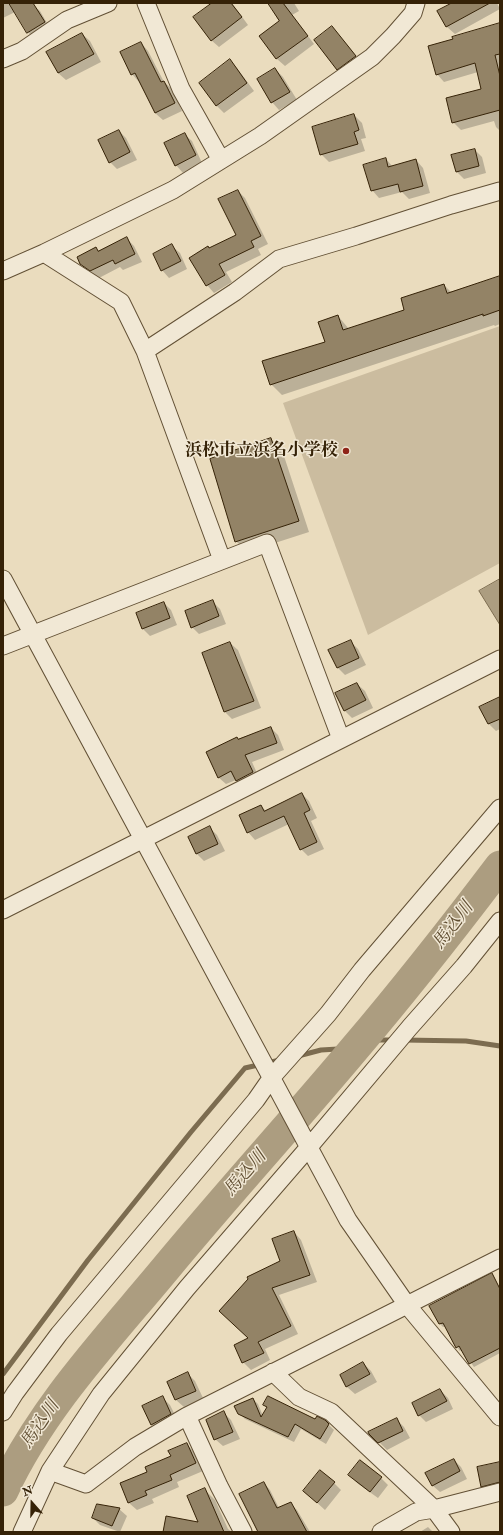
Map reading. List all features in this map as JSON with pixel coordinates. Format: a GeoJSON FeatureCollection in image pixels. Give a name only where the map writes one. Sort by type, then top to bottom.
{"type":"FeatureCollection","features":[{"type":"Feature","properties":{"kind":"street"},"geometry":{"type":"LineString","coordinates":[[3,59],[22,51],[67,20],[108,3]]}},
{"type":"Feature","properties":{"kind":"street"},"geometry":{"type":"LineString","coordinates":[[146,3],[181,89],[221,160]]}},
{"type":"Feature","properties":{"kind":"street"},"geometry":{"type":"LineString","coordinates":[[3,271],[44,253],[173,190],[260,136],[372,57],[393,36],[413,12],[416,3]]}},
{"type":"Feature","properties":{"kind":"street"},"geometry":{"type":"LineString","coordinates":[[145,350],[235,292],[279,259],[500,191]]}},
{"type":"Feature","properties":{"kind":"street"},"geometry":{"type":"LineString","coordinates":[[44,253],[122,302],[145,350],[222,560]]}},
{"type":"Feature","properties":{"kind":"street"},"geometry":{"type":"LineString","coordinates":[[3,646],[222,560],[267,544],[341,739]]}},
{"type":"Feature","properties":{"kind":"street"},"geometry":{"type":"LineString","coordinates":[[3,579],[348,1220],[407,1305],[500,1417]]}},
{"type":"Feature","properties":{"kind":"street"},"geometry":{"type":"LineString","coordinates":[[3,910],[500,659]]}},
{"type":"Feature","properties":{"kind":"street"},"geometry":{"type":"LineString","coordinates":[[3,1412],[15,1393],[60,1334],[328,1014],[362,970],[500,808]]}},
{"type":"Feature","properties":{"kind":"street"},"geometry":{"type":"LineString","coordinates":[[22,1532],[50,1471],[101,1394],[307,1144],[464,966],[500,921]]}},
{"type":"Feature","properties":{"kind":"street"},"geometry":{"type":"LineString","coordinates":[[50,1471],[86,1484],[134,1447],[187,1416],[500,1258]]}},
{"type":"Feature","properties":{"kind":"street"},"geometry":{"type":"LineString","coordinates":[[273,1372],[299,1397],[331,1412],[434,1509],[451,1532]]}},
{"type":"Feature","properties":{"kind":"street"},"geometry":{"type":"LineString","coordinates":[[187,1416],[242,1532]]}},
{"type":"Feature","properties":{"kind":"street"},"geometry":{"type":"LineString","coordinates":[[381,1532],[416,1512],[434,1509],[500,1492]]}},
{"type":"Feature","properties":{"kind":"shaded area"},"geometry":{"type":"Polygon","coordinates":[[[500,326],[500,563],[368,635],[283,403],[500,326]]]}},
{"type":"Feature","properties":{"kind":"shaded area"},"geometry":{"type":"Polygon","coordinates":[[[500,579],[500,625],[479,591],[500,579]]]}},
{"type":"Feature","properties":{"kind":"building"},"geometry":{"type":"Polygon","coordinates":[[[9,3],[33,3],[45,22],[27,33],[9,3]]]}},
{"type":"Feature","properties":{"kind":"building"},"geometry":{"type":"Polygon","coordinates":[[[212,3],[231,3],[242,17],[211,41],[193,17],[212,3]]]}},
{"type":"Feature","properties":{"kind":"building"},"geometry":{"type":"Polygon","coordinates":[[[268,3],[283,3],[308,36],[276,59],[259,36],[279,21],[268,3]]]}},
{"type":"Feature","properties":{"kind":"building"},"geometry":{"type":"Polygon","coordinates":[[[452,3],[490,3],[446,27],[437,11],[452,3]]]}},
{"type":"Feature","properties":{"kind":"building"},"geometry":{"type":"Polygon","coordinates":[[[500,23],[500,54],[495,55],[500,76],[500,110],[452,123],[446,98],[481,89],[475,63],[436,75],[428,46],[453,39],[452,37],[500,23]]]}},
{"type":"Feature","properties":{"kind":"building"},"geometry":{"type":"Polygon","coordinates":[[[332,26],[356,56],[337,70],[314,40],[332,26]]]}},
{"type":"Feature","properties":{"kind":"building"},"geometry":{"type":"Polygon","coordinates":[[[82,33],[94,54],[58,73],[46,52],[82,33]]]}},
{"type":"Feature","properties":{"kind":"building"},"geometry":{"type":"Polygon","coordinates":[[[141,42],[161,82],[164,81],[175,103],[155,113],[135,73],[131,75],[120,52],[141,42]]]}},
{"type":"Feature","properties":{"kind":"building"},"geometry":{"type":"Polygon","coordinates":[[[230,59],[247,83],[216,106],[199,83],[230,59]]]}},
{"type":"Feature","properties":{"kind":"building"},"geometry":{"type":"Polygon","coordinates":[[[275,68],[290,92],[271,103],[257,79],[275,68]]]}},
{"type":"Feature","properties":{"kind":"building"},"geometry":{"type":"Polygon","coordinates":[[[354,114],[359,130],[354,132],[358,144],[320,155],[312,127],[354,114]]]}},
{"type":"Feature","properties":{"kind":"building"},"geometry":{"type":"Polygon","coordinates":[[[119,130],[130,152],[109,163],[98,140],[119,130]]]}},
{"type":"Feature","properties":{"kind":"building"},"geometry":{"type":"Polygon","coordinates":[[[185,133],[196,155],[175,166],[164,143],[185,133]]]}},
{"type":"Feature","properties":{"kind":"building"},"geometry":{"type":"Polygon","coordinates":[[[475,149],[479,166],[456,172],[451,155],[475,149]]]}},
{"type":"Feature","properties":{"kind":"building"},"geometry":{"type":"Polygon","coordinates":[[[386,158],[388,167],[416,159],[423,186],[400,192],[398,184],[371,191],[363,165],[386,158]]]}},
{"type":"Feature","properties":{"kind":"building"},"geometry":{"type":"Polygon","coordinates":[[[238,190],[261,236],[251,241],[254,247],[219,264],[225,275],[206,286],[189,258],[208,246],[209,248],[236,235],[218,199],[238,190]]]}},
{"type":"Feature","properties":{"kind":"building"},"geometry":{"type":"Polygon","coordinates":[[[127,237],[135,254],[115,264],[113,260],[90,271],[80,264],[77,257],[96,247],[98,251],[127,237]]]}},
{"type":"Feature","properties":{"kind":"building"},"geometry":{"type":"Polygon","coordinates":[[[172,244],[181,261],[161,271],[153,254],[172,244]]]}},
{"type":"Feature","properties":{"kind":"building"},"geometry":{"type":"Polygon","coordinates":[[[500,276],[500,310],[483,316],[483,314],[270,385],[262,361],[325,342],[318,322],[338,315],[343,330],[404,310],[401,298],[444,284],[447,293],[500,276]]]}},
{"type":"Feature","properties":{"kind":"building"},"geometry":{"type":"Polygon","coordinates":[[[271,438],[299,521],[235,542],[210,459],[271,438]]]}},
{"type":"Feature","properties":{"kind":"building"},"geometry":{"type":"Polygon","coordinates":[[[213,600],[219,616],[191,628],[185,611],[213,600]]]}},
{"type":"Feature","properties":{"kind":"building"},"geometry":{"type":"Polygon","coordinates":[[[164,602],[170,618],[142,629],[136,613],[164,602]]]}},
{"type":"Feature","properties":{"kind":"building"},"geometry":{"type":"Polygon","coordinates":[[[351,640],[359,658],[337,668],[328,650],[351,640]]]}},
{"type":"Feature","properties":{"kind":"building"},"geometry":{"type":"Polygon","coordinates":[[[230,642],[254,701],[224,712],[202,653],[230,642]]]}},
{"type":"Feature","properties":{"kind":"building"},"geometry":{"type":"Polygon","coordinates":[[[357,683],[366,700],[344,711],[335,693],[357,683]]]}},
{"type":"Feature","properties":{"kind":"building"},"geometry":{"type":"Polygon","coordinates":[[[500,697],[500,719],[488,724],[479,707],[500,697]]]}},
{"type":"Feature","properties":{"kind":"building"},"geometry":{"type":"Polygon","coordinates":[[[271,727],[277,743],[245,755],[253,772],[236,781],[231,771],[218,778],[206,752],[237,737],[238,739],[271,727]]]}},
{"type":"Feature","properties":{"kind":"building"},"geometry":{"type":"Polygon","coordinates":[[[302,793],[310,810],[304,813],[317,842],[300,850],[284,816],[247,833],[239,815],[261,805],[264,811],[302,793]]]}},
{"type":"Feature","properties":{"kind":"building"},"geometry":{"type":"Polygon","coordinates":[[[210,826],[218,844],[196,854],[188,837],[210,826]]]}},
{"type":"Feature","properties":{"kind":"building"},"geometry":{"type":"Polygon","coordinates":[[[294,1231],[310,1275],[272,1288],[291,1326],[258,1342],[264,1353],[242,1363],[234,1345],[248,1338],[219,1311],[248,1279],[247,1277],[280,1261],[272,1239],[294,1231]]]}},
{"type":"Feature","properties":{"kind":"building"},"geometry":{"type":"Polygon","coordinates":[[[492,1273],[500,1289],[500,1348],[469,1364],[459,1346],[456,1348],[443,1323],[439,1324],[429,1306],[492,1273]]]}},
{"type":"Feature","properties":{"kind":"building"},"geometry":{"type":"Polygon","coordinates":[[[363,1362],[370,1374],[346,1387],[340,1375],[363,1362]]]}},
{"type":"Feature","properties":{"kind":"building"},"geometry":{"type":"Polygon","coordinates":[[[188,1372],[196,1391],[175,1400],[167,1382],[188,1372]]]}},
{"type":"Feature","properties":{"kind":"building"},"geometry":{"type":"Polygon","coordinates":[[[440,1389],[447,1401],[418,1416],[412,1403],[440,1389]]]}},
{"type":"Feature","properties":{"kind":"building"},"geometry":{"type":"Polygon","coordinates":[[[163,1396],[171,1414],[151,1425],[142,1406],[163,1396]]]}},
{"type":"Feature","properties":{"kind":"building"},"geometry":{"type":"Polygon","coordinates":[[[268,1396],[315,1419],[317,1416],[325,1420],[329,1424],[320,1439],[295,1424],[288,1437],[238,1414],[234,1406],[253,1398],[261,1417],[267,1407],[263,1405],[268,1396]]]}},
{"type":"Feature","properties":{"kind":"building"},"geometry":{"type":"Polygon","coordinates":[[[224,1411],[233,1432],[214,1440],[206,1420],[224,1411]]]}},
{"type":"Feature","properties":{"kind":"building"},"geometry":{"type":"Polygon","coordinates":[[[397,1418],[403,1431],[378,1443],[369,1434],[368,1432],[397,1418]]]}},
{"type":"Feature","properties":{"kind":"building"},"geometry":{"type":"Polygon","coordinates":[[[187,1443],[196,1463],[170,1475],[172,1480],[145,1491],[147,1495],[128,1503],[120,1483],[147,1472],[145,1467],[171,1456],[168,1451],[187,1443]]]}},
{"type":"Feature","properties":{"kind":"building"},"geometry":{"type":"Polygon","coordinates":[[[454,1459],[460,1471],[432,1486],[425,1473],[454,1459]]]}},
{"type":"Feature","properties":{"kind":"building"},"geometry":{"type":"Polygon","coordinates":[[[360,1460],[382,1477],[370,1492],[348,1475],[360,1460]]]}},
{"type":"Feature","properties":{"kind":"building"},"geometry":{"type":"Polygon","coordinates":[[[500,1462],[500,1482],[481,1487],[477,1467],[500,1462]]]}},
{"type":"Feature","properties":{"kind":"building"},"geometry":{"type":"Polygon","coordinates":[[[320,1470],[335,1482],[317,1503],[303,1491],[320,1470]]]}},
{"type":"Feature","properties":{"kind":"building"},"geometry":{"type":"Polygon","coordinates":[[[264,1482],[277,1508],[291,1502],[307,1532],[258,1532],[239,1494],[264,1482]]]}},
{"type":"Feature","properties":{"kind":"building"},"geometry":{"type":"Polygon","coordinates":[[[205,1488],[224,1532],[163,1532],[166,1516],[198,1522],[187,1496],[205,1488]]]}},
{"type":"Feature","properties":{"kind":"building"},"geometry":{"type":"Polygon","coordinates":[[[97,1504],[120,1508],[112,1526],[92,1518],[97,1504]]]}},
{"type":"Feature","properties":{"kind":"waterway","name":"馬込川"},"geometry":{"type":"LineString","coordinates":[[3,1491],[19,1460],[37,1431],[77,1374],[189,1240],[374,1026],[500,866]]}},
{"type":"Feature","properties":{"kind":"waterway"},"geometry":{"type":"LineString","coordinates":[[298,1056],[321,1050],[355,1048],[372,1040],[393,1040]]}},
{"type":"Feature","properties":{"kind":"waterway"},"geometry":{"type":"LineString","coordinates":[[403,1040],[466,1041],[500,1046]]}},
{"type":"Feature","properties":{"kind":"waterway"},"geometry":{"type":"LineString","coordinates":[[3,1374],[88,1260],[191,1132],[245,1068],[280,1060]]}},
{"type":"Feature","properties":{"kind":"place","name":"浜松市立浜名小学校"},"geometry":{"type":"Point","coordinates":[346,451]}}]}
